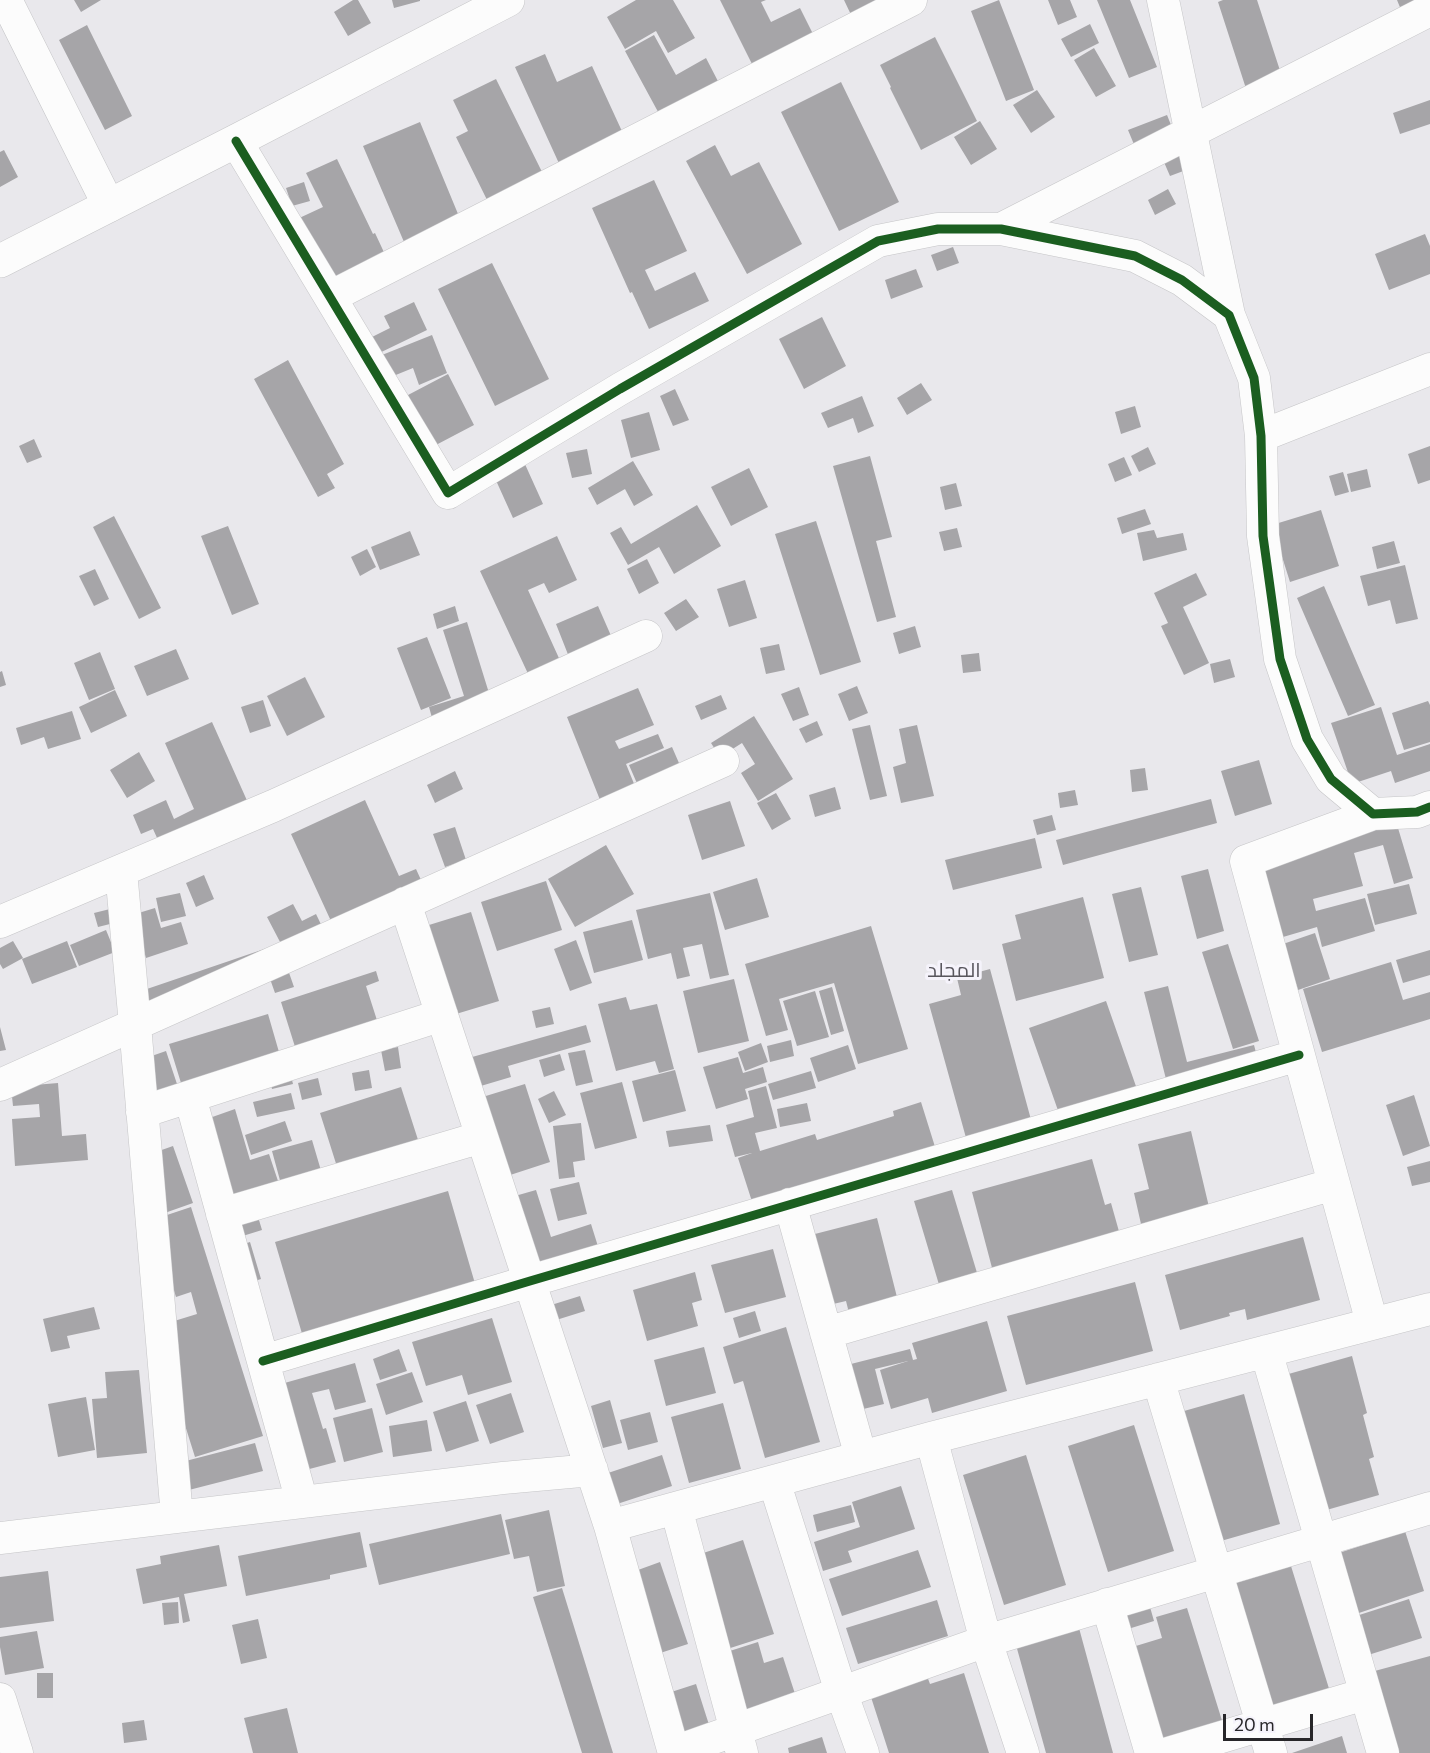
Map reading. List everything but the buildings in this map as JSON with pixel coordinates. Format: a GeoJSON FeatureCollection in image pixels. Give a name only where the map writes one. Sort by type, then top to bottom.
{"type":"FeatureCollection","features":[{"type":"Feature","properties":{"kind":"street"},"geometry":{"type":"LineString","coordinates":[[6,0],[109,206]]}},
{"type":"Feature","properties":{"kind":"street"},"geometry":{"type":"LineString","coordinates":[[0,261],[508,0]]}},
{"type":"Feature","properties":{"kind":"street"},"geometry":{"type":"LineString","coordinates":[[330,297],[911,0]]}},
{"type":"Feature","properties":{"kind":"street"},"geometry":{"type":"LineString","coordinates":[[1163,0],[1229,315],[1254,378],[1261,436],[1263,536],[1280,659],[1307,738],[1331,779],[1373,814]]}},
{"type":"Feature","properties":{"kind":"street"},"geometry":{"type":"LineString","coordinates":[[1001,229],[1430,10]]}},
{"type":"Feature","properties":{"kind":"street"},"geometry":{"type":"LineString","coordinates":[[236,141],[448,493],[620,389],[878,241],[938,229],[1001,229],[1135,256],[1182,280],[1229,315]]}},
{"type":"Feature","properties":{"kind":"street"},"geometry":{"type":"LineString","coordinates":[[1261,436],[1430,369]]}},
{"type":"Feature","properties":{"kind":"street"},"geometry":{"type":"LineString","coordinates":[[0,922],[273,806],[646,636]]}},
{"type":"Feature","properties":{"kind":"street"},"geometry":{"type":"LineString","coordinates":[[0,1086],[723,761]]}},
{"type":"Feature","properties":{"kind":"street"},"geometry":{"type":"LineString","coordinates":[[1372,1323],[1246,861],[1373,814],[1417,812],[1430,807]]}},
{"type":"Feature","properties":{"kind":"street"},"geometry":{"type":"LineString","coordinates":[[121,871],[177,1517]]}},
{"type":"Feature","properties":{"kind":"street"},"geometry":{"type":"LineString","coordinates":[[405,903],[610,1526],[674,1753],[739,1741],[842,1692],[986,1641],[1430,1508]]}},
{"type":"Feature","properties":{"kind":"street"},"geometry":{"type":"LineString","coordinates":[[142,1112],[442,1014]]}},
{"type":"Feature","properties":{"kind":"street"},"geometry":{"type":"LineString","coordinates":[[263,1361],[1299,1055]]}},
{"type":"Feature","properties":{"kind":"street"},"geometry":{"type":"LineString","coordinates":[[189,1097],[302,1502]]}},
{"type":"Feature","properties":{"kind":"street"},"geometry":{"type":"LineString","coordinates":[[222,1214],[482,1137]]}},
{"type":"Feature","properties":{"kind":"street"},"geometry":{"type":"LineString","coordinates":[[826,1333],[1334,1184]]}},
{"type":"Feature","properties":{"kind":"street"},"geometry":{"type":"LineString","coordinates":[[790,1204],[861,1457]]}},
{"type":"Feature","properties":{"kind":"street"},"geometry":{"type":"LineString","coordinates":[[610,1526],[931,1438],[1430,1309]]}},
{"type":"Feature","properties":{"kind":"street"},"geometry":{"type":"LineString","coordinates":[[1266,1351],[1383,1753]]}},
{"type":"Feature","properties":{"kind":"street"},"geometry":{"type":"LineString","coordinates":[[1158,1379],[1266,1739]]}},
{"type":"Feature","properties":{"kind":"street"},"geometry":{"type":"LineString","coordinates":[[931,1438],[986,1641],[1023,1753]]}},
{"type":"Feature","properties":{"kind":"street"},"geometry":{"type":"LineString","coordinates":[[0,1538],[503,1478],[591,1470]]}},
{"type":"Feature","properties":{"kind":"street"},"geometry":{"type":"LineString","coordinates":[[774,1481],[863,1753]]}},
{"type":"Feature","properties":{"kind":"street"},"geometry":{"type":"LineString","coordinates":[[676,1508],[739,1741]]}},
{"type":"Feature","properties":{"kind":"street"},"geometry":{"type":"LineString","coordinates":[[1107,1604],[1150,1753]]}},
{"type":"Feature","properties":{"kind":"street"},"geometry":{"type":"LineString","coordinates":[[1168,1753],[1266,1739],[1365,1694]]}},
{"type":"Feature","properties":{"kind":"street"},"geometry":{"type":"LineString","coordinates":[[0,1699],[17,1753]]}},
{"type":"Feature","properties":{"kind":"cycle path"},"geometry":{"type":"LineString","coordinates":[[236,141],[448,493],[620,389],[878,241],[938,229],[1001,229],[1135,256],[1182,280],[1229,315],[1254,378],[1261,436],[1263,536],[1280,659],[1307,739],[1331,779],[1373,814],[1417,812],[1430,807]]}},
{"type":"Feature","properties":{"kind":"cycle path"},"geometry":{"type":"LineString","coordinates":[[263,1361],[1299,1055]]}},
{"type":"Feature","properties":{"kind":"district","name":"المجلد"},"geometry":{"type":"Point","coordinates":[954,970]}}]}
